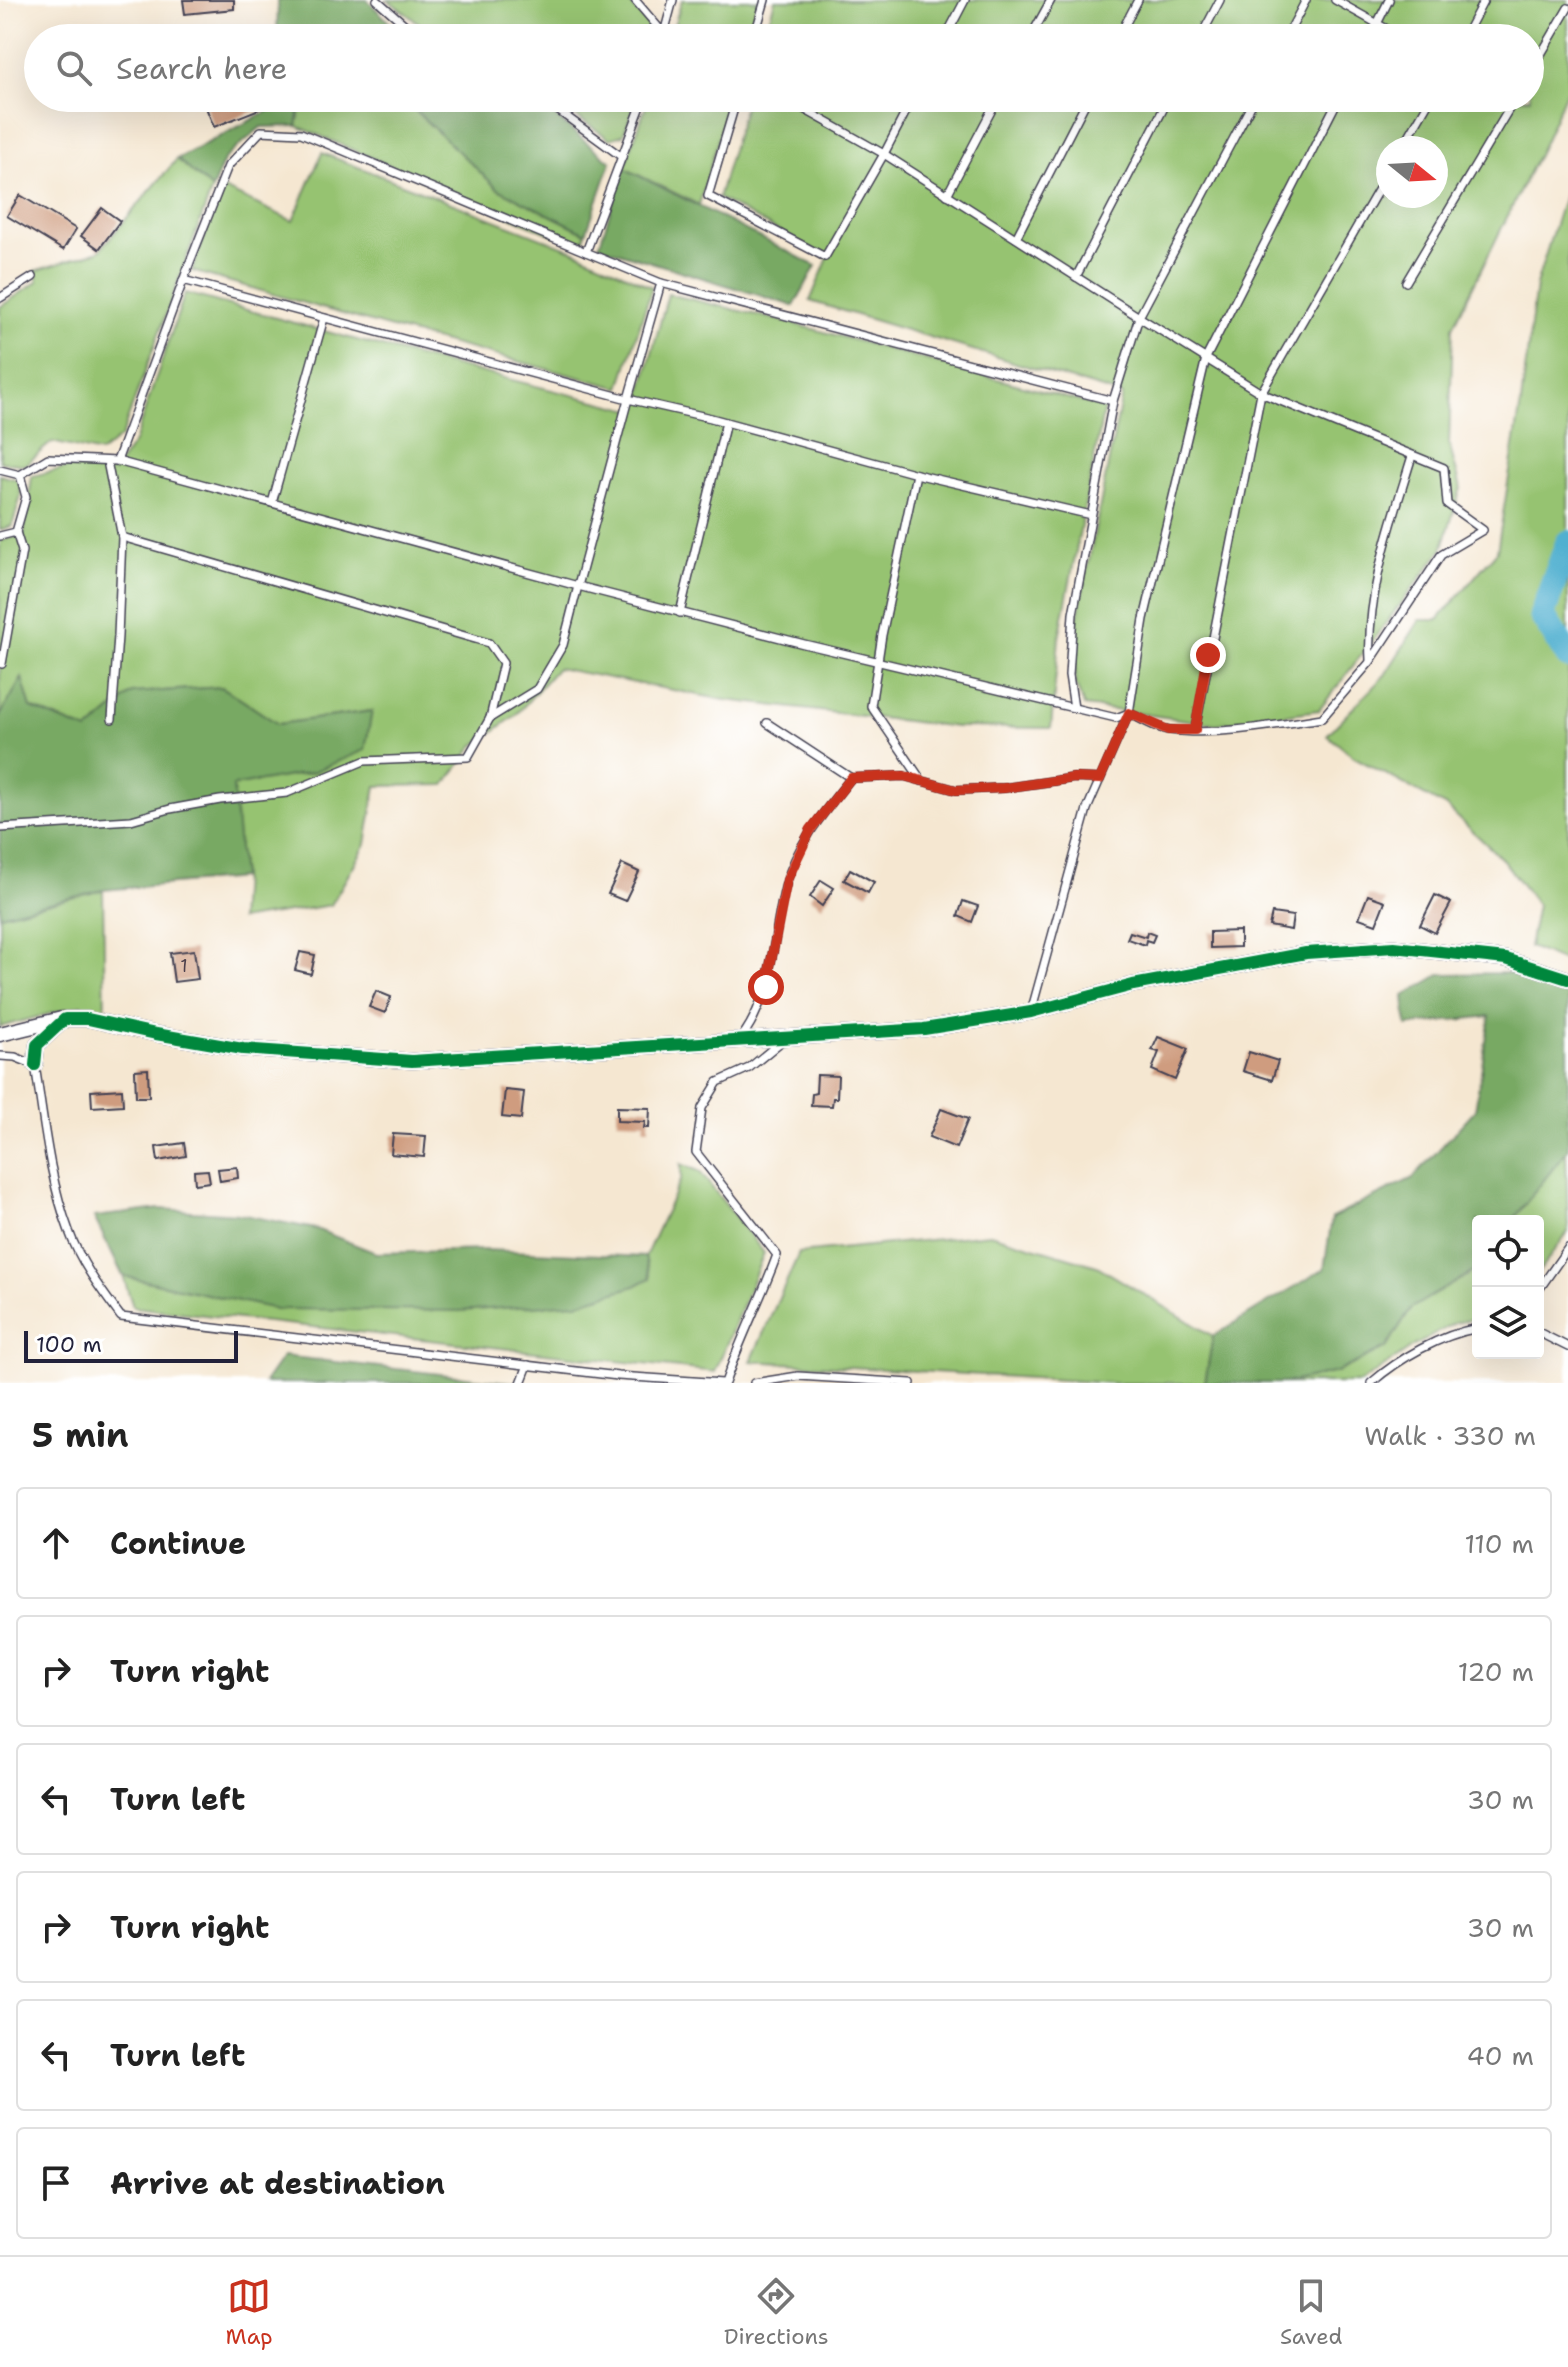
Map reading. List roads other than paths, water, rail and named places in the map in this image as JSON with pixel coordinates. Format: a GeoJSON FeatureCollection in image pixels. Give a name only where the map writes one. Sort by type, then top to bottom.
{"type":"FeatureCollection","features":[{"type":"Feature","properties":{"kind":"street"},"geometry":{"type":"LineString","coordinates":[[0,1034],[65,1019],[88,1019],[243,1049],[412,1061],[924,1029],[1031,1012],[1133,985],[1306,953],[1394,947],[1506,959],[1568,979]]}},
{"type":"Feature","properties":{"kind":"street"},"geometry":{"type":"LineString","coordinates":[[35,1065],[37,1045],[65,1019]]}},
{"type":"Feature","properties":{"kind":"lane"},"geometry":{"type":"LineString","coordinates":[[377,0],[404,24]]}},
{"type":"Feature","properties":{"kind":"lane"},"geometry":{"type":"LineString","coordinates":[[635,0],[654,24]]}},
{"type":"Feature","properties":{"kind":"lane"},"geometry":{"type":"LineString","coordinates":[[666,24],[673,0]]}},
{"type":"Feature","properties":{"kind":"lane"},"geometry":{"type":"LineString","coordinates":[[758,24],[765,0]]}},
{"type":"Feature","properties":{"kind":"lane"},"geometry":{"type":"LineString","coordinates":[[952,24],[965,0]]}},
{"type":"Feature","properties":{"kind":"lane"},"geometry":{"type":"LineString","coordinates":[[1038,24],[1051,0]]}},
{"type":"Feature","properties":{"kind":"lane"},"geometry":{"type":"LineString","coordinates":[[1125,24],[1138,0]]}},
{"type":"Feature","properties":{"kind":"lane"},"geometry":{"type":"LineString","coordinates":[[1207,24],[1220,0]]}},
{"type":"Feature","properties":{"kind":"lane"},"geometry":{"type":"LineString","coordinates":[[1293,24],[1306,0]]}},
{"type":"Feature","properties":{"kind":"lane"},"geometry":{"type":"LineString","coordinates":[[1335,0],[1377,24],[1389,0]]}},
{"type":"Feature","properties":{"kind":"lane"},"geometry":{"type":"LineString","coordinates":[[1471,24],[1484,0]]}},
{"type":"Feature","properties":{"kind":"lane"},"geometry":{"type":"LineString","coordinates":[[1544,49],[1568,8]]}},
{"type":"Feature","properties":{"kind":"lane"},"geometry":{"type":"LineString","coordinates":[[560,112],[622,157]]}},
{"type":"Feature","properties":{"kind":"lane"},"geometry":{"type":"LineString","coordinates":[[586,252],[639,112]]}},
{"type":"Feature","properties":{"kind":"lane"},"geometry":{"type":"LineString","coordinates":[[733,112],[708,196],[825,257],[906,112]]}},
{"type":"Feature","properties":{"kind":"lane"},"geometry":{"type":"LineString","coordinates":[[0,470],[20,475],[48,458],[117,461],[680,613],[1116,718],[1129,713],[1168,730],[1244,729],[1322,718],[1370,662],[1441,555],[1483,530],[1447,504],[1444,468],[1261,393],[884,154],[809,112]]}},
{"type":"Feature","properties":{"kind":"lane"},"geometry":{"type":"LineString","coordinates":[[947,195],[991,112]]}},
{"type":"Feature","properties":{"kind":"lane"},"geometry":{"type":"LineString","coordinates":[[1016,238],[1081,112]]}},
{"type":"Feature","properties":{"kind":"lane"},"geometry":{"type":"LineString","coordinates":[[1076,277],[1162,112]]}},
{"type":"Feature","properties":{"kind":"lane"},"geometry":{"type":"LineString","coordinates":[[1074,708],[1069,675],[1073,614],[1113,401],[1139,317],[1248,112]]}},
{"type":"Feature","properties":{"kind":"lane"},"geometry":{"type":"LineString","coordinates":[[1031,1012],[1087,809],[1129,713],[1144,619],[1206,358],[1332,112]]}},
{"type":"Feature","properties":{"kind":"lane"},"geometry":{"type":"LineString","coordinates":[[1409,136],[1423,112]]}},
{"type":"Feature","properties":{"kind":"lane"},"geometry":{"type":"LineString","coordinates":[[1406,282],[1506,112]]}},
{"type":"Feature","properties":{"kind":"lane"},"geometry":{"type":"LineString","coordinates":[[117,461],[228,166],[261,131],[301,133],[661,283],[1113,401]]}},
{"type":"Feature","properties":{"kind":"lane"},"geometry":{"type":"LineString","coordinates":[[1195,730],[1261,393],[1376,194]]}},
{"type":"Feature","properties":{"kind":"lane"},"geometry":{"type":"LineString","coordinates":[[0,298],[33,277]]}},
{"type":"Feature","properties":{"kind":"lane"},"geometry":{"type":"LineString","coordinates":[[183,280],[916,474],[1091,515]]}},
{"type":"Feature","properties":{"kind":"lane"},"geometry":{"type":"LineString","coordinates":[[490,718],[537,689],[563,645],[661,283]]}},
{"type":"Feature","properties":{"kind":"lane"},"geometry":{"type":"LineString","coordinates":[[272,503],[324,318]]}},
{"type":"Feature","properties":{"kind":"lane"},"geometry":{"type":"LineString","coordinates":[[680,613],[726,422]]}},
{"type":"Feature","properties":{"kind":"lane"},"geometry":{"type":"LineString","coordinates":[[1370,662],[1369,636],[1386,541],[1412,456]]}},
{"type":"Feature","properties":{"kind":"lane"},"geometry":{"type":"LineString","coordinates":[[107,461],[122,537],[112,719]]}},
{"type":"Feature","properties":{"kind":"lane"},"geometry":{"type":"LineString","coordinates":[[916,474],[871,706],[922,781]]}},
{"type":"Feature","properties":{"kind":"lane"},"geometry":{"type":"LineString","coordinates":[[2,664],[22,551],[16,532],[26,497],[20,475]]}},
{"type":"Feature","properties":{"kind":"lane"},"geometry":{"type":"LineString","coordinates":[[0,536],[16,532]]}},
{"type":"Feature","properties":{"kind":"lane"},"geometry":{"type":"LineString","coordinates":[[0,828],[131,820],[220,800],[287,793],[364,761],[468,757],[490,718],[503,663],[489,643],[122,537]]}},
{"type":"Feature","properties":{"kind":"lane"},"geometry":{"type":"LineString","coordinates":[[767,723],[851,778],[904,776],[956,790],[1004,788],[1074,778],[1100,779]]}},
{"type":"Feature","properties":{"kind":"lane"},"geometry":{"type":"LineString","coordinates":[[740,1040],[754,1021],[766,987],[787,880],[811,829],[851,778]]}},
{"type":"Feature","properties":{"kind":"lane"},"geometry":{"type":"LineString","coordinates":[[0,1056],[15,1057],[35,1065],[53,1176],[70,1233],[94,1280],[121,1317],[618,1376],[724,1383],[739,1340],[759,1303],[777,1255],[696,1152],[702,1108],[718,1082],[749,1068],[787,1037]]}},
{"type":"Feature","properties":{"kind":"lane"},"geometry":{"type":"LineString","coordinates":[[1541,1287],[1568,1248]]}},
{"type":"Feature","properties":{"kind":"lane"},"geometry":{"type":"LineString","coordinates":[[1371,1383],[1389,1367],[1458,1332],[1472,1329]]}},
{"type":"Feature","properties":{"kind":"lane"},"geometry":{"type":"LineString","coordinates":[[1544,1335],[1568,1347]]}},
{"type":"Feature","properties":{"kind":"lane"},"geometry":{"type":"LineString","coordinates":[[521,1383],[528,1365]]}},
{"type":"Feature","properties":{"kind":"lane"},"geometry":{"type":"LineString","coordinates":[[754,1383],[798,1376],[911,1383]]}},
{"type":"Feature","properties":{"kind":"waterway"},"geometry":{"type":"LineString","coordinates":[[1568,543],[1542,615],[1568,656]]}}]}
